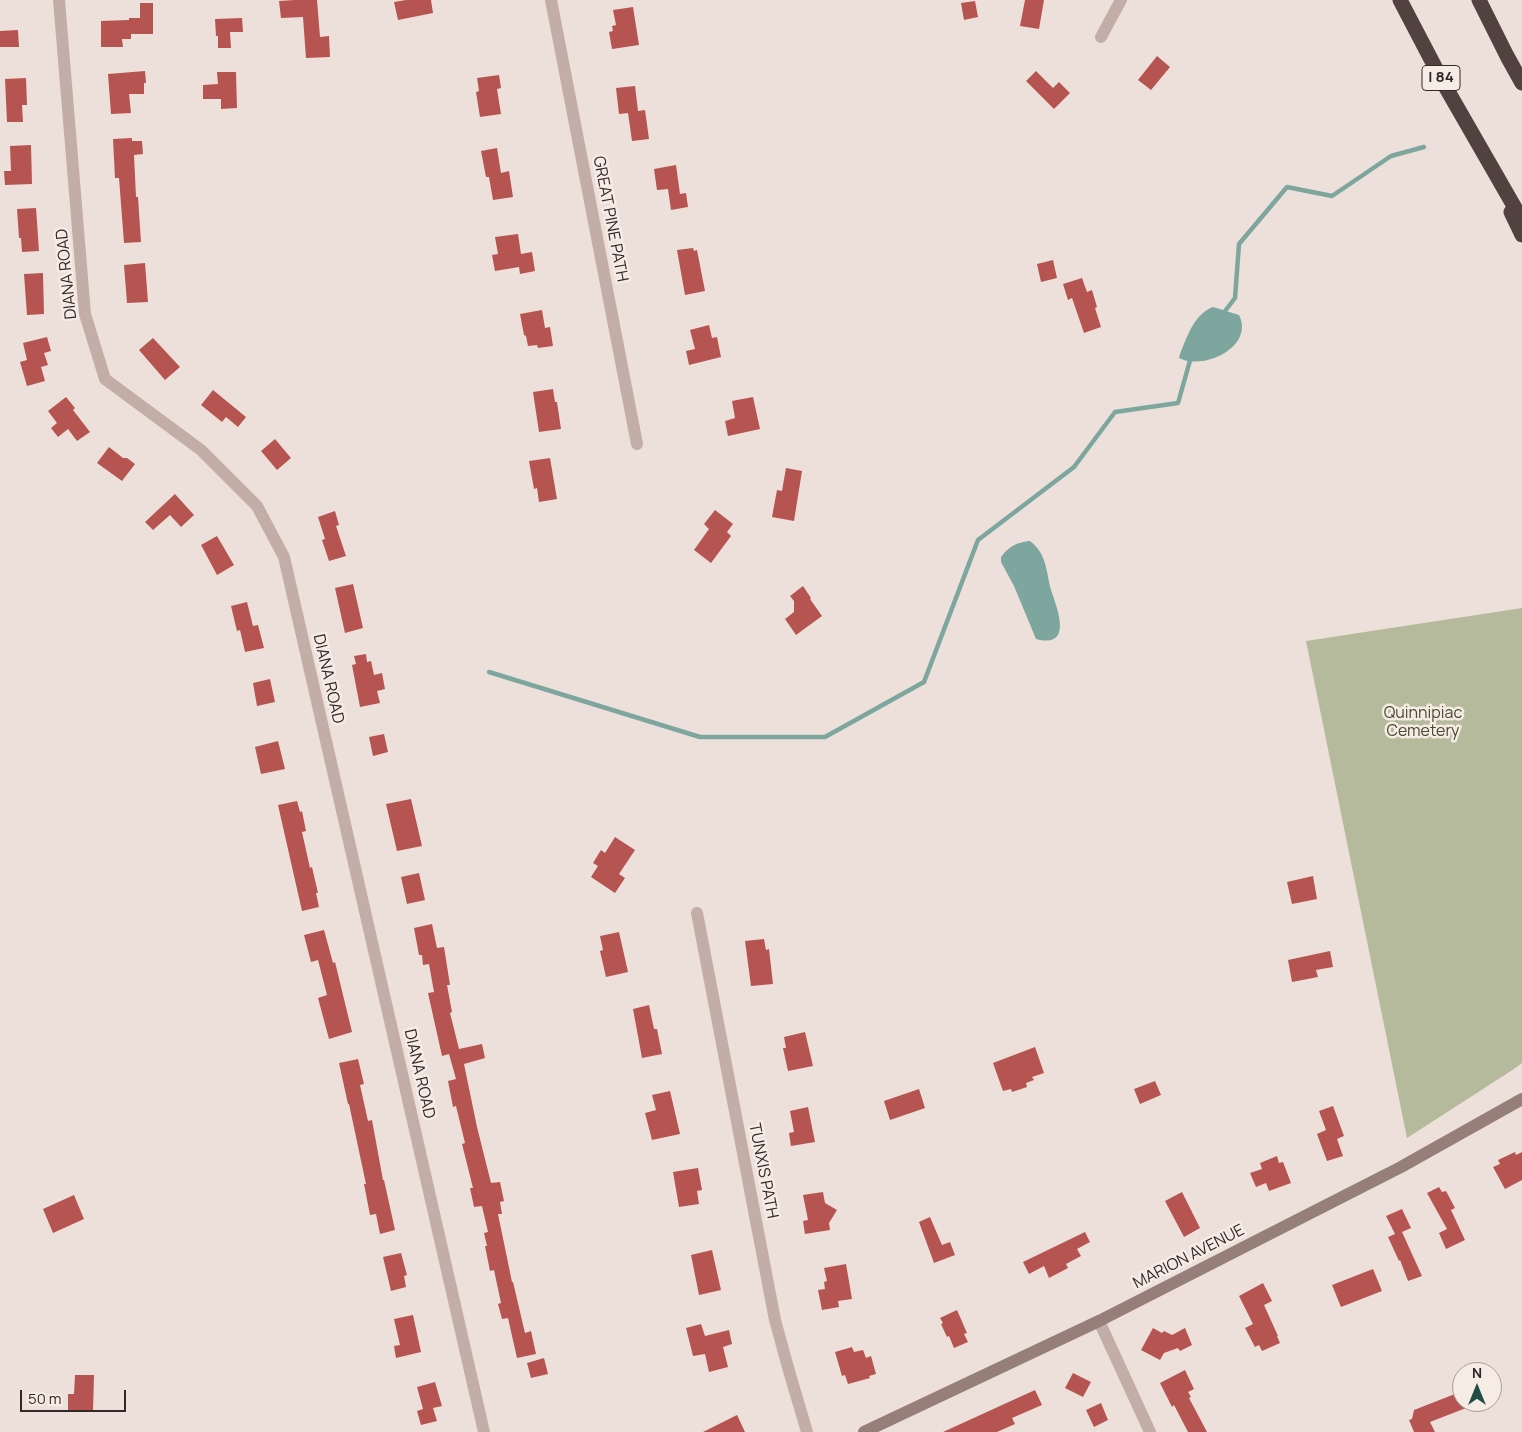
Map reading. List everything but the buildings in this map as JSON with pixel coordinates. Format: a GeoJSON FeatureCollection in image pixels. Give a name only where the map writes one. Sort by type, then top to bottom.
{"type":"FeatureCollection","features":[{"type":"Feature","properties":{"kind":"highway","name":"I 84"},"geometry":{"type":"LineString","coordinates":[[1400,0],[1445,86],[1522,220]]}},
{"type":"Feature","properties":{"kind":"highway"},"geometry":{"type":"LineString","coordinates":[[1479,0],[1506,56],[1522,83]]}},
{"type":"Feature","properties":{"kind":"highway"},"geometry":{"type":"LineString","coordinates":[[1506,56],[1522,78]]}},
{"type":"Feature","properties":{"kind":"highway"},"geometry":{"type":"LineString","coordinates":[[1484,154],[1522,235]]}},
{"type":"Feature","properties":{"kind":"main road","name":"MARION AVENUE"},"geometry":{"type":"LineString","coordinates":[[864,1432],[1100,1321],[1401,1167],[1522,1099]]}},
{"type":"Feature","properties":{"kind":"street","name":"DIANA ROAD"},"geometry":{"type":"LineString","coordinates":[[59,0],[85,314],[105,379],[201,450],[257,506],[284,557],[484,1432]]}},
{"type":"Feature","properties":{"kind":"street","name":"GREAT PINE PATH"},"geometry":{"type":"LineString","coordinates":[[551,0],[637,444]]}},
{"type":"Feature","properties":{"kind":"street"},"geometry":{"type":"LineString","coordinates":[[1101,37],[1121,0]]}},
{"type":"Feature","properties":{"kind":"street","name":"TUNXIS PATH"},"geometry":{"type":"LineString","coordinates":[[698,913],[775,1320],[788,1371],[808,1432]]}},
{"type":"Feature","properties":{"kind":"street"},"geometry":{"type":"LineString","coordinates":[[1100,1321],[1150,1432]]}},
{"type":"Feature","properties":{"kind":"green space","name":"Quinnipiac Cemetery"},"geometry":{"type":"Polygon","coordinates":[[[1522,608],[1522,1063],[1407,1138],[1306,641],[1522,608]]]}},
{"type":"Feature","properties":{"kind":"water"},"geometry":{"type":"Polygon","coordinates":[[[1213,307],[1239,315],[1242,327],[1240,337],[1233,346],[1213,359],[1189,361],[1179,358],[1196,320],[1206,310],[1213,307]]]}},
{"type":"Feature","properties":{"kind":"water"},"geometry":{"type":"Polygon","coordinates":[[[1030,541],[1036,546],[1043,557],[1059,616],[1059,633],[1055,638],[1048,641],[1036,639],[1014,586],[1001,562],[1001,557],[1011,547],[1030,541]]]}},
{"type":"Feature","properties":{"kind":"waterway"},"geometry":{"type":"LineString","coordinates":[[1222,315],[1235,298],[1239,244],[1287,187],[1332,196],[1391,156],[1424,147]]}},
{"type":"Feature","properties":{"kind":"waterway"},"geometry":{"type":"LineString","coordinates":[[489,672],[700,737],[825,737],[924,682],[978,540],[1074,467],[1115,412],[1178,403],[1191,357]]}}]}
